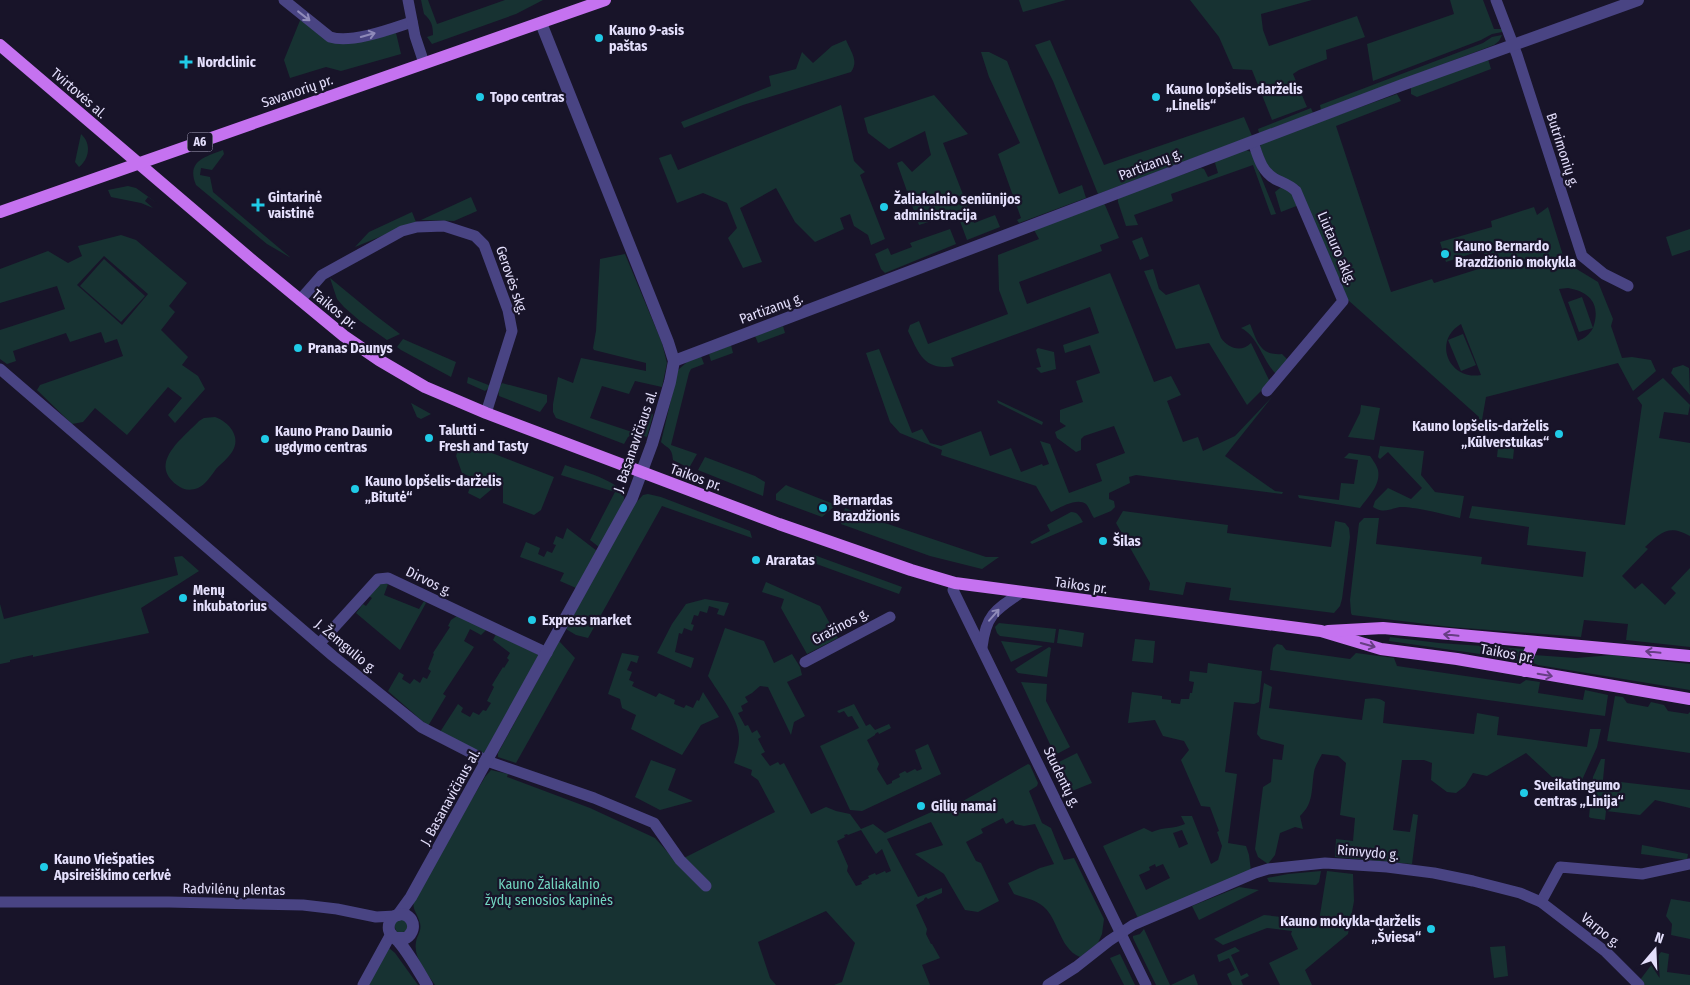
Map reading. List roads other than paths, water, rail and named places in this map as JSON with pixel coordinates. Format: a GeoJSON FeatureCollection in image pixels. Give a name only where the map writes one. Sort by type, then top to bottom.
{"type":"FeatureCollection","features":[{"type":"Feature","properties":{"kind":"main road","name":"Savanorių pr."},"geometry":{"type":"LineString","coordinates":[[0,212],[605,0]]}},
{"type":"Feature","properties":{"kind":"main road","name":"Tvirtovės al."},"geometry":{"type":"LineString","coordinates":[[0,45],[139,164]]}},
{"type":"Feature","properties":{"kind":"main road","name":"Taikos pr."},"geometry":{"type":"LineString","coordinates":[[139,164],[344,336],[391,368],[425,387],[486,413],[642,473],[821,539],[955,583],[1321,631],[1381,649],[1457,659],[1690,699]]}},
{"type":"Feature","properties":{"kind":"main road","name":"Taikos pr."},"geometry":{"type":"LineString","coordinates":[[1321,631],[1383,628],[1690,656]]}},
{"type":"Feature","properties":{"kind":"main road"},"geometry":{"type":"LineString","coordinates":[[1525,671],[1527,658],[1534,642]]}},
{"type":"Feature","properties":{"kind":"street"},"geometry":{"type":"LineString","coordinates":[[284,0],[330,37],[338,40],[350,39],[412,22]]}},
{"type":"Feature","properties":{"kind":"street"},"geometry":{"type":"LineString","coordinates":[[408,0],[415,36],[424,63]]}},
{"type":"Feature","properties":{"kind":"street","name":"Butrimonių g."},"geometry":{"type":"LineString","coordinates":[[1496,0],[1513,44],[1582,256],[1604,274],[1628,286]]}},
{"type":"Feature","properties":{"kind":"street","name":"Partizanų g."},"geometry":{"type":"LineString","coordinates":[[674,361],[1513,44],[1638,0]]}},
{"type":"Feature","properties":{"kind":"street"},"geometry":{"type":"LineString","coordinates":[[540,23],[674,361]]}},
{"type":"Feature","properties":{"kind":"street","name":"Liutauro aklg."},"geometry":{"type":"LineString","coordinates":[[1253,142],[1263,170],[1276,180],[1292,186],[1296,191],[1343,301],[1267,391]]}},
{"type":"Feature","properties":{"kind":"street","name":"Gerovės skg."},"geometry":{"type":"LineString","coordinates":[[300,300],[322,275],[402,231],[416,227],[444,226],[475,236],[484,245],[508,310],[512,331],[496,388],[486,413]]}},
{"type":"Feature","properties":{"kind":"street","name":"J. Basanavičiaus al."},"geometry":{"type":"LineString","coordinates":[[362,985],[626,509],[642,473],[662,413],[674,361]]}},
{"type":"Feature","properties":{"kind":"street","name":"J. Žemgulio g."},"geometry":{"type":"LineString","coordinates":[[0,369],[319,644],[421,727],[486,761],[594,798],[654,823],[680,860],[706,886]]}},
{"type":"Feature","properties":{"kind":"street","name":"Dirvos g."},"geometry":{"type":"LineString","coordinates":[[319,644],[378,579],[382,577],[388,578],[547,653]]}},
{"type":"Feature","properties":{"kind":"street","name":"Studentų g."},"geometry":{"type":"LineString","coordinates":[[955,583],[954,590],[1146,985]]}},
{"type":"Feature","properties":{"kind":"street"},"geometry":{"type":"LineString","coordinates":[[982,648],[984,629],[995,612],[1022,592]]}},
{"type":"Feature","properties":{"kind":"street","name":"Gražinos g."},"geometry":{"type":"LineString","coordinates":[[806,662],[890,617]]}},
{"type":"Feature","properties":{"kind":"street","name":"Rimvydo g."},"geometry":{"type":"LineString","coordinates":[[1048,985],[1133,925],[1268,869],[1324,863],[1386,867],[1434,873],[1473,881],[1541,902]]}},
{"type":"Feature","properties":{"kind":"street"},"geometry":{"type":"LineString","coordinates":[[1541,902],[1560,867],[1642,874],[1690,864]]}},
{"type":"Feature","properties":{"kind":"street","name":"J. Basanavičiaus al."},"geometry":{"type":"LineString","coordinates":[[411,897],[411,959]]}},
{"type":"Feature","properties":{"kind":"street","name":"Radvilėnų plentas"},"geometry":{"type":"LineString","coordinates":[[0,902],[169,902],[303,905],[337,909],[376,917],[394,926]]}},
{"type":"Feature","properties":{"kind":"street","name":"Varpo g."},"geometry":{"type":"LineString","coordinates":[[1541,902],[1606,952],[1639,985]]}},
{"type":"Feature","properties":{"kind":"street"},"geometry":{"type":"LineString","coordinates":[[405,915],[412,926],[406,938],[394,926],[405,915]]}},
{"type":"Feature","properties":{"kind":"street"},"geometry":{"type":"LineString","coordinates":[[394,926],[427,985]]}},
{"type":"Feature","properties":{"kind":"place","name":"Kauno 9-asis paštas"},"geometry":{"type":"Point","coordinates":[599,38]}},
{"type":"Feature","properties":{"kind":"place","name":"Nordclinic"},"geometry":{"type":"Point","coordinates":[186,62]}},
{"type":"Feature","properties":{"kind":"place","name":"Topo centras"},"geometry":{"type":"Point","coordinates":[480,97]}},
{"type":"Feature","properties":{"kind":"place","name":"Kauno lopšelis-darželis „Linelis“"},"geometry":{"type":"Point","coordinates":[1156,97]}},
{"type":"Feature","properties":{"kind":"place","name":"Gintarinė vaistinė"},"geometry":{"type":"Point","coordinates":[258,205]}},
{"type":"Feature","properties":{"kind":"place","name":"Žaliakalnio seniūnijos administracija"},"geometry":{"type":"Point","coordinates":[884,207]}},
{"type":"Feature","properties":{"kind":"place","name":"Kauno Bernardo Brazdžionio mokykla"},"geometry":{"type":"Point","coordinates":[1445,254]}},
{"type":"Feature","properties":{"kind":"place","name":"Pranas Daunys"},"geometry":{"type":"Point","coordinates":[298,348]}},
{"type":"Feature","properties":{"kind":"place","name":"Kauno lopšelis-darželis „Kūlverstukas“"},"geometry":{"type":"Point","coordinates":[1559,434]}},
{"type":"Feature","properties":{"kind":"place","name":"Talutti - Fresh and Tasty"},"geometry":{"type":"Point","coordinates":[429,438]}},
{"type":"Feature","properties":{"kind":"place","name":"Kauno Prano Daunio ugdymo centras"},"geometry":{"type":"Point","coordinates":[265,439]}},
{"type":"Feature","properties":{"kind":"place","name":"Kauno lopšelis-darželis „Bitutė“"},"geometry":{"type":"Point","coordinates":[355,489]}},
{"type":"Feature","properties":{"kind":"place","name":"Bernardas Brazdžionis"},"geometry":{"type":"Point","coordinates":[823,508]}},
{"type":"Feature","properties":{"kind":"place","name":"Šilas"},"geometry":{"type":"Point","coordinates":[1103,541]}},
{"type":"Feature","properties":{"kind":"place","name":"Araratas"},"geometry":{"type":"Point","coordinates":[756,560]}},
{"type":"Feature","properties":{"kind":"place","name":"Menų inkubatorius"},"geometry":{"type":"Point","coordinates":[183,598]}},
{"type":"Feature","properties":{"kind":"place","name":"Express market"},"geometry":{"type":"Point","coordinates":[532,620]}},
{"type":"Feature","properties":{"kind":"place","name":"Sveikatingumo centras „Linija“"},"geometry":{"type":"Point","coordinates":[1524,793]}},
{"type":"Feature","properties":{"kind":"place","name":"Gilių namai"},"geometry":{"type":"Point","coordinates":[921,806]}},
{"type":"Feature","properties":{"kind":"place","name":"Kauno Viešpaties Apsireiškimo cerkvė"},"geometry":{"type":"Point","coordinates":[44,867]}},
{"type":"Feature","properties":{"kind":"place","name":"Kauno mokykla-darželis „Šviesa“"},"geometry":{"type":"Point","coordinates":[1431,929]}},
{"type":"Feature","properties":{"kind":"park label","name":"Kauno Žaliakalnio žydų senosios kapinės"},"geometry":{"type":"Point","coordinates":[549,892]}}]}
